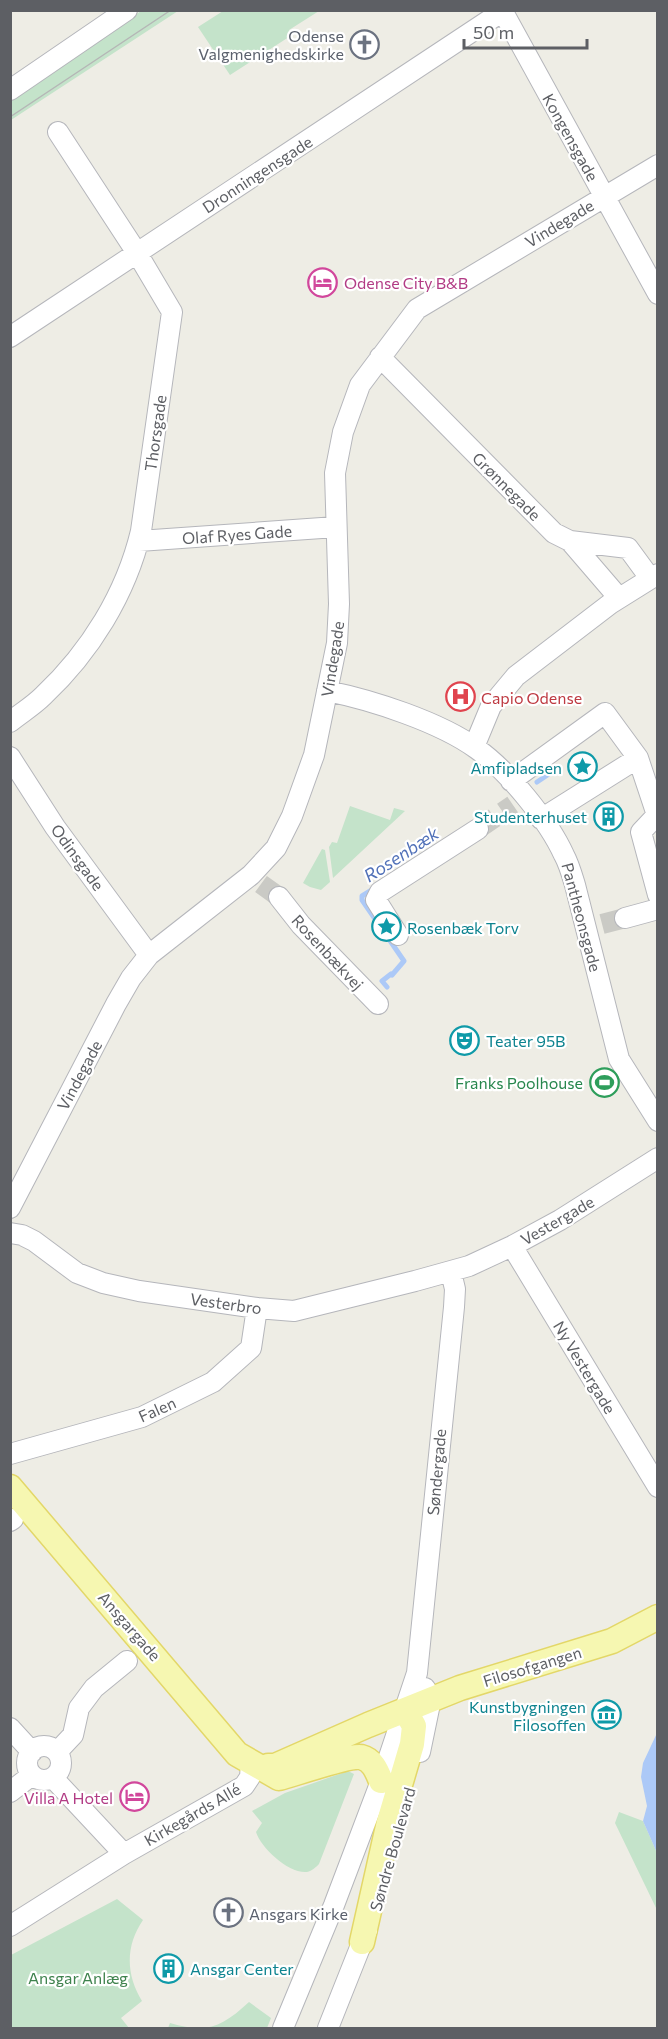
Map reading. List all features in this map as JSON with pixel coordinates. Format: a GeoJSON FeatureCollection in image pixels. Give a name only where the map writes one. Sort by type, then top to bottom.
{"type":"FeatureCollection","features":[{"type":"Feature","properties":{"kind":"main road","name":"Ansgargade"},"geometry":{"type":"LineString","coordinates":[[10,1487],[237,1754],[279,1778],[347,1758],[361,1757],[374,1765],[381,1781]]}},
{"type":"Feature","properties":{"kind":"main road","name":"Filosofgangen"},"geometry":{"type":"LineString","coordinates":[[405,1710],[528,1666],[612,1641],[657,1617]]}},
{"type":"Feature","properties":{"kind":"main road","name":"Kirkegårds Allé"},"geometry":{"type":"LineString","coordinates":[[251,1762],[275,1766],[405,1710]]}},
{"type":"Feature","properties":{"kind":"main road"},"geometry":{"type":"LineString","coordinates":[[362,1942],[389,1822],[412,1744],[414,1725],[405,1710]]}},
{"type":"Feature","properties":{"kind":"street"},"geometry":{"type":"LineString","coordinates":[[10,90],[127,10]]}},
{"type":"Feature","properties":{"kind":"street","name":"Dronningensgade"},"geometry":{"type":"LineString","coordinates":[[10,337],[502,11]]}},
{"type":"Feature","properties":{"kind":"street","name":"Kongensgade"},"geometry":{"type":"LineString","coordinates":[[502,11],[657,294]]}},
{"type":"Feature","properties":{"kind":"street","name":"Thorsgade"},"geometry":{"type":"LineString","coordinates":[[10,722],[42,698],[87,649],[119,592],[139,541],[172,312],[137,253],[58,132]]}},
{"type":"Feature","properties":{"kind":"street","name":"Vindegade"},"geometry":{"type":"LineString","coordinates":[[10,1208],[131,978],[149,955],[256,880],[292,816],[314,755],[337,643],[339,604],[335,473],[343,432],[360,386],[417,309],[657,165]]}},
{"type":"Feature","properties":{"kind":"street","name":"Grønnegade"},"geometry":{"type":"LineString","coordinates":[[380,357],[554,533],[570,541],[628,548],[654,576]]}},
{"type":"Feature","properties":{"kind":"street","name":"Olaf Ryes Gade"},"geometry":{"type":"LineString","coordinates":[[139,541],[336,527]]}},
{"type":"Feature","properties":{"kind":"street"},"geometry":{"type":"LineString","coordinates":[[570,541],[619,598]]}},
{"type":"Feature","properties":{"kind":"street"},"geometry":{"type":"LineString","coordinates":[[474,747],[491,706],[543,644],[654,576]]}},
{"type":"Feature","properties":{"kind":"street","name":"Pantheonsgade"},"geometry":{"type":"LineString","coordinates":[[327,691],[431,723],[474,747],[490,758],[511,781],[519,801],[541,819],[554,834],[566,857],[594,926],[619,1059],[657,1121]]}},
{"type":"Feature","properties":{"kind":"street"},"geometry":{"type":"LineString","coordinates":[[511,781],[605,713],[638,758],[657,815],[641,832],[657,895]]}},
{"type":"Feature","properties":{"kind":"street","name":"Odinsgade"},"geometry":{"type":"LineString","coordinates":[[10,757],[55,827],[149,955]]}},
{"type":"Feature","properties":{"kind":"street"},"geometry":{"type":"LineString","coordinates":[[541,819],[638,758]]}},
{"type":"Feature","properties":{"kind":"street"},"geometry":{"type":"LineString","coordinates":[[398,935],[376,900],[380,892],[478,829]]}},
{"type":"Feature","properties":{"kind":"street","name":"Rosenbækvej"},"geometry":{"type":"LineString","coordinates":[[279,897],[301,925],[378,1004]]}},
{"type":"Feature","properties":{"kind":"street"},"geometry":{"type":"LineString","coordinates":[[625,918],[657,909]]}},
{"type":"Feature","properties":{"kind":"street","name":"Vestergade"},"geometry":{"type":"LineString","coordinates":[[451,1272],[512,1246],[560,1220],[657,1158]]}},
{"type":"Feature","properties":{"kind":"street","name":"Vesterbro"},"geometry":{"type":"LineString","coordinates":[[10,1233],[34,1241],[77,1272],[103,1283],[139,1292],[257,1308],[294,1311],[451,1272]]}},
{"type":"Feature","properties":{"kind":"street","name":"Ny Vestergade"},"geometry":{"type":"LineString","coordinates":[[512,1246],[657,1487]]}},
{"type":"Feature","properties":{"kind":"street","name":"Søndergade"},"geometry":{"type":"LineString","coordinates":[[405,1710],[417,1672],[454,1307],[455,1289],[451,1272]]}},
{"type":"Feature","properties":{"kind":"street","name":"Falen"},"geometry":{"type":"LineString","coordinates":[[10,1454],[142,1417],[213,1382],[251,1348],[257,1308]]}},
{"type":"Feature","properties":{"kind":"street"},"geometry":{"type":"LineString","coordinates":[[57,1752],[72,1735],[79,1708],[94,1688],[127,1661]]}},
{"type":"Feature","properties":{"kind":"street"},"geometry":{"type":"LineString","coordinates":[[417,1672],[431,1699]]}},
{"type":"Feature","properties":{"kind":"street","name":"Søndre Boulevard"},"geometry":{"type":"LineString","coordinates":[[328,2028],[383,1890],[424,1741],[431,1699]]}},
{"type":"Feature","properties":{"kind":"street","name":"Søndre Boulevard"},"geometry":{"type":"LineString","coordinates":[[283,2028],[334,1905],[405,1710]]}},
{"type":"Feature","properties":{"kind":"street"},"geometry":{"type":"LineString","coordinates":[[10,1728],[32,1752]]}},
{"type":"Feature","properties":{"kind":"street"},"geometry":{"type":"LineString","coordinates":[[42,1747],[57,1752],[61,1765],[53,1778],[43,1780],[32,1775],[27,1764],[32,1752],[42,1747]]}},
{"type":"Feature","properties":{"kind":"street","name":"Kirkegårds Allé"},"geometry":{"type":"LineString","coordinates":[[10,1926],[124,1854],[243,1786],[250,1777],[251,1762]]}},
{"type":"Feature","properties":{"kind":"street"},"geometry":{"type":"LineString","coordinates":[[10,1792],[32,1775]]}},
{"type":"Feature","properties":{"kind":"street"},"geometry":{"type":"LineString","coordinates":[[53,1778],[124,1854]]}},
{"type":"Feature","properties":{"kind":"green space"},"geometry":{"type":"Polygon","coordinates":[[[141,11],[178,11],[11,120],[10,99],[141,11]]]}},
{"type":"Feature","properties":{"kind":"green space"},"geometry":{"type":"Polygon","coordinates":[[[223,11],[319,11],[289,30],[292,35],[230,75],[198,27],[223,11]]]}},
{"type":"Feature","properties":{"kind":"green space"},"geometry":{"type":"Polygon","coordinates":[[[350,806],[390,820],[394,808],[405,811],[333,878],[329,847],[332,842],[337,843],[350,806]]]}},
{"type":"Feature","properties":{"kind":"green space"},"geometry":{"type":"Polygon","coordinates":[[[322,849],[325,850],[330,882],[321,890],[303,883],[322,849]]]}},
{"type":"Feature","properties":{"kind":"green space"},"geometry":{"type":"Polygon","coordinates":[[[348,1771],[354,1774],[319,1864],[307,1872],[300,1872],[277,1859],[259,1838],[256,1832],[262,1823],[252,1811],[285,1793],[348,1771]]]}},
{"type":"Feature","properties":{"kind":"green space"},"geometry":{"type":"Polygon","coordinates":[[[619,1812],[643,1821],[657,1853],[657,1910],[615,1823],[619,1812]]]}},
{"type":"Feature","properties":{"kind":"green space","name":"Ansgar Anlæg"},"geometry":{"type":"Polygon","coordinates":[[[117,1899],[143,1920],[133,1940],[130,1960],[133,1981],[142,2001],[121,2018],[129,2028],[11,2028],[11,1955],[117,1899]]]}},
{"type":"Feature","properties":{"kind":"green space"},"geometry":{"type":"Polygon","coordinates":[[[249,2002],[271,2018],[267,2028],[204,2028],[222,2023],[249,2002]]]}},
{"type":"Feature","properties":{"kind":"green space"},"geometry":{"type":"Polygon","coordinates":[[[170,2023],[183,2026],[194,2028],[168,2028],[170,2023]]]}},
{"type":"Feature","properties":{"kind":"water"},"geometry":{"type":"Polygon","coordinates":[[[657,1733],[657,1853],[643,1821],[647,1806],[641,1777],[643,1763],[657,1733]]]}},
{"type":"Feature","properties":{"kind":"waterway","name":"Rosenbæk"},"geometry":{"type":"LineString","coordinates":[[537,782],[549,774]]}},
{"type":"Feature","properties":{"kind":"waterway","name":"Rosenbæk"},"geometry":{"type":"LineString","coordinates":[[375,888],[362,896],[362,900],[404,961],[392,975]]}},
{"type":"Feature","properties":{"kind":"waterway"},"geometry":{"type":"LineString","coordinates":[[387,987],[382,981],[391,974]]}},
{"type":"Feature","properties":{"kind":"tunnel"},"geometry":{"type":"LineString","coordinates":[[478,829],[513,805]]}},
{"type":"Feature","properties":{"kind":"tunnel"},"geometry":{"type":"LineString","coordinates":[[261,884],[279,897]]}},
{"type":"Feature","properties":{"kind":"tunnel"},"geometry":{"type":"LineString","coordinates":[[602,924],[625,918]]}},
{"type":"Feature","properties":{"kind":"tram line"},"geometry":{"type":"LineString","coordinates":[[10,117],[171,10]]}},
{"type":"Feature","properties":{"kind":"place","name":"Odense Valgmenighedskirke"},"geometry":{"type":"Point","coordinates":[365,44]}},
{"type":"Feature","properties":{"kind":"place","name":"Odense City B&B"},"geometry":{"type":"Point","coordinates":[323,282]}},
{"type":"Feature","properties":{"kind":"place","name":"Capio Odense"},"geometry":{"type":"Point","coordinates":[460,697]}},
{"type":"Feature","properties":{"kind":"place","name":"Amfipladsen"},"geometry":{"type":"Point","coordinates":[583,767]}},
{"type":"Feature","properties":{"kind":"place","name":"Studenterhuset"},"geometry":{"type":"Point","coordinates":[608,816]}},
{"type":"Feature","properties":{"kind":"place","name":"Rosenbæk Torv"},"geometry":{"type":"Point","coordinates":[386,927]}},
{"type":"Feature","properties":{"kind":"place","name":"Teater 95B"},"geometry":{"type":"Point","coordinates":[465,1040]}},
{"type":"Feature","properties":{"kind":"place","name":"Franks Poolhouse"},"geometry":{"type":"Point","coordinates":[604,1082]}},
{"type":"Feature","properties":{"kind":"place","name":"Kunstbygningen Filosoffen"},"geometry":{"type":"Point","coordinates":[607,1715]}},
{"type":"Feature","properties":{"kind":"place","name":"Villa A Hotel"},"geometry":{"type":"Point","coordinates":[134,1797]}},
{"type":"Feature","properties":{"kind":"place","name":"Ansgars Kirke"},"geometry":{"type":"Point","coordinates":[228,1913]}},
{"type":"Feature","properties":{"kind":"place","name":"Ansgar Center"},"geometry":{"type":"Point","coordinates":[169,1968]}}]}
